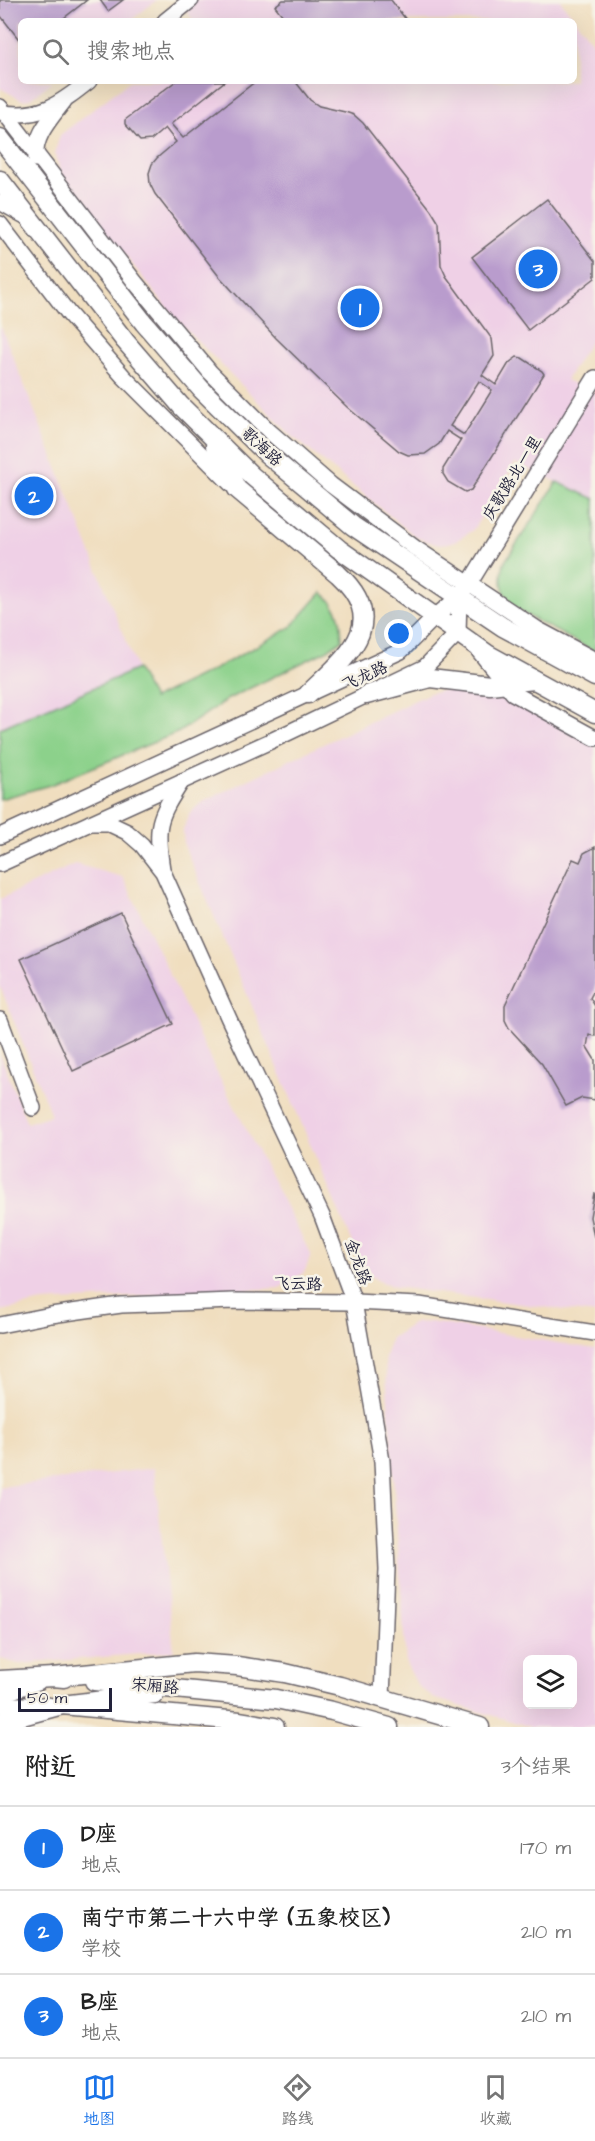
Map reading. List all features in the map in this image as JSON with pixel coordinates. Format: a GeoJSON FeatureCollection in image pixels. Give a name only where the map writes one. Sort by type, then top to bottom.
{"type":"FeatureCollection","features":[{"type":"Feature","properties":{"kind":"main road","name":"歌海路"},"geometry":{"type":"LineString","coordinates":[[0,138],[144,323],[201,389],[267,454],[353,526],[464,590],[502,627],[595,677]]}},
{"type":"Feature","properties":{"kind":"main road","name":"歌海路"},"geometry":{"type":"LineString","coordinates":[[0,180],[126,341],[181,406],[252,476],[339,549],[489,655],[595,713]]}},
{"type":"Feature","properties":{"kind":"main road"},"geometry":{"type":"LineString","coordinates":[[207,431],[237,489],[338,574],[349,585],[357,599],[363,621],[360,636],[351,652],[308,694]]}},
{"type":"Feature","properties":{"kind":"main road"},"geometry":{"type":"LineString","coordinates":[[366,695],[430,678],[490,685],[534,680]]}},
{"type":"Feature","properties":{"kind":"main road"},"geometry":{"type":"LineString","coordinates":[[53,1677],[194,1663],[237,1666],[285,1673],[480,1727]]}},
{"type":"Feature","properties":{"kind":"main road","name":"宋厢路"},"geometry":{"type":"LineString","coordinates":[[0,1684],[53,1677],[189,1689]]}},
{"type":"Feature","properties":{"kind":"main road"},"geometry":{"type":"LineString","coordinates":[[189,1689],[276,1700],[332,1711],[388,1727]]}},
{"type":"Feature","properties":{"kind":"main road","name":"宋厢路"},"geometry":{"type":"LineString","coordinates":[[0,1722],[63,1705],[189,1689]]}},
{"type":"Feature","properties":{"kind":"main road"},"geometry":{"type":"LineString","coordinates":[[63,1705],[240,1721],[275,1727]]}},
{"type":"Feature","properties":{"kind":"street"},"geometry":{"type":"LineString","coordinates":[[169,18],[191,0]]}},
{"type":"Feature","properties":{"kind":"street"},"geometry":{"type":"LineString","coordinates":[[2,111],[25,114],[39,112],[63,101],[85,84]]}},
{"type":"Feature","properties":{"kind":"street"},"geometry":{"type":"LineString","coordinates":[[51,202],[38,171],[35,153],[47,123],[63,101]]}},
{"type":"Feature","properties":{"kind":"street"},"geometry":{"type":"LineString","coordinates":[[2,111],[135,282],[210,372],[269,431],[331,485],[416,548],[464,590],[595,660]]}},
{"type":"Feature","properties":{"kind":"street"},"geometry":{"type":"LineString","coordinates":[[0,201],[29,218]]}},
{"type":"Feature","properties":{"kind":"street"},"geometry":{"type":"LineString","coordinates":[[0,224],[69,314],[123,376],[237,489]]}},
{"type":"Feature","properties":{"kind":"street","name":"庆歌路北一里"},"geometry":{"type":"LineString","coordinates":[[464,590],[595,378]]}},
{"type":"Feature","properties":{"kind":"street"},"geometry":{"type":"LineString","coordinates":[[464,590],[464,637],[504,683],[513,693],[595,738]]}},
{"type":"Feature","properties":{"kind":"street","name":"飞龙路"},"geometry":{"type":"LineString","coordinates":[[0,836],[401,651],[464,590]]}},
{"type":"Feature","properties":{"kind":"street","name":"飞龙路"},"geometry":{"type":"LineString","coordinates":[[0,864],[425,667],[464,637]]}},
{"type":"Feature","properties":{"kind":"street","name":"金龙路"},"geometry":{"type":"LineString","coordinates":[[163,872],[158,827],[166,806],[182,781]]}},
{"type":"Feature","properties":{"kind":"street","name":"金龙路"},"geometry":{"type":"LineString","coordinates":[[90,823],[108,823],[127,832],[142,845],[163,872],[322,1216],[354,1302],[382,1461],[387,1569],[382,1698]]}},
{"type":"Feature","properties":{"kind":"street"},"geometry":{"type":"LineString","coordinates":[[0,1020],[33,1108]]}},
{"type":"Feature","properties":{"kind":"street","name":"飞云路"},"geometry":{"type":"LineString","coordinates":[[0,1325],[121,1305],[234,1301],[354,1302],[419,1305],[595,1333]]}},
{"type":"Feature","properties":{"kind":"street"},"geometry":{"type":"LineString","coordinates":[[0,1705],[63,1705]]}},
{"type":"Feature","properties":{"kind":"shaded area"},"geometry":{"type":"Polygon","coordinates":[[[0,0],[157,0],[134,18],[18,18],[18,84],[49,84],[30,99],[22,100],[0,88],[0,0]]]}},
{"type":"Feature","properties":{"kind":"shaded area"},"geometry":{"type":"Polygon","coordinates":[[[178,0],[560,0],[574,18],[192,18],[178,0]]]}},
{"type":"Feature","properties":{"kind":"shaded area"},"geometry":{"type":"Polygon","coordinates":[[[577,22],[595,45],[595,334],[566,380],[595,393],[595,499],[515,463],[473,530],[456,541],[439,545],[417,538],[292,436],[174,317],[61,174],[55,153],[60,135],[126,84],[577,84],[577,22]]]}},
{"type":"Feature","properties":{"kind":"shaded area"},"geometry":{"type":"Polygon","coordinates":[[[0,324],[137,669],[0,728],[0,324]]]}},
{"type":"Feature","properties":{"kind":"shaded area"},"geometry":{"type":"Polygon","coordinates":[[[458,687],[481,688],[503,696],[595,743],[595,1314],[395,1287],[377,1280],[363,1269],[184,845],[183,830],[190,813],[202,802],[430,693],[458,687]]]}},
{"type":"Feature","properties":{"kind":"shaded area"},"geometry":{"type":"Polygon","coordinates":[[[75,864],[123,877],[212,1063],[311,1255],[304,1273],[279,1288],[43,1302],[0,1311],[0,1054],[27,1123],[51,1115],[0,986],[0,899],[75,864]]]}},
{"type":"Feature","properties":{"kind":"shaded area"},"geometry":{"type":"Polygon","coordinates":[[[431,1322],[595,1349],[595,1727],[531,1727],[433,1698],[418,1686],[406,1663],[385,1357],[391,1338],[414,1323],[431,1322]]]}},
{"type":"Feature","properties":{"kind":"shaded area"},"geometry":{"type":"Polygon","coordinates":[[[154,1468],[174,1651],[20,1664],[0,1659],[0,1487],[154,1468]]]}},
{"type":"Feature","properties":{"kind":"green space"},"geometry":{"type":"Polygon","coordinates":[[[557,482],[595,499],[595,652],[517,610],[503,588],[504,563],[557,482]]]}},
{"type":"Feature","properties":{"kind":"green space"},"geometry":{"type":"Polygon","coordinates":[[[322,592],[336,608],[342,632],[342,640],[326,651],[228,699],[179,732],[50,785],[0,799],[0,728],[137,669],[153,699],[215,669],[291,627],[322,592]]]}},
{"type":"Feature","properties":{"kind":"building"},"geometry":{"type":"Polygon","coordinates":[[[0,0],[87,0],[64,18],[18,18],[18,38],[0,15],[0,0]]]}},
{"type":"Feature","properties":{"kind":"building"},"geometry":{"type":"Polygon","coordinates":[[[100,0],[123,0],[108,11],[100,0]]]}},
{"type":"Feature","properties":{"kind":"building"},"geometry":{"type":"Polygon","coordinates":[[[283,0],[391,0],[405,18],[285,18],[275,6],[283,0]]]}},
{"type":"Feature","properties":{"kind":"building"},"geometry":{"type":"Polygon","coordinates":[[[172,84],[221,84],[171,124],[183,138],[252,84],[297,84],[310,100],[319,106],[354,115],[363,123],[439,223],[441,265],[446,276],[492,339],[494,356],[482,375],[496,385],[509,363],[517,357],[522,358],[544,374],[471,490],[465,492],[448,482],[443,474],[443,469],[461,440],[447,431],[439,444],[425,454],[408,455],[399,451],[347,407],[276,338],[218,275],[155,194],[150,184],[149,173],[152,164],[176,142],[165,128],[151,140],[140,141],[125,124],[125,120],[172,84]],[[479,381],[450,426],[464,435],[492,390],[479,381]]]}},
{"type":"Feature","properties":{"kind":"building"},"geometry":{"type":"Polygon","coordinates":[[[547,199],[595,261],[595,278],[528,330],[472,257],[547,199]]]}},
{"type":"Feature","properties":{"kind":"building"},"geometry":{"type":"Polygon","coordinates":[[[595,847],[595,988],[590,998],[595,1006],[595,1036],[589,1035],[587,1047],[595,1060],[595,1100],[582,1098],[566,1106],[542,1064],[509,1028],[505,1020],[505,1005],[573,859],[580,862],[584,853],[595,847]]]}},
{"type":"Feature","properties":{"kind":"building"},"geometry":{"type":"Polygon","coordinates":[[[121,913],[173,1024],[73,1071],[21,959],[121,913]]]}},
{"type":"Feature","properties":{"kind":"building"},"geometry":{"type":"Polygon","coordinates":[[[595,1194],[594,1237],[590,1217],[595,1194]]]}},
{"type":"Feature","properties":{"kind":"place","name":"B座"},"geometry":{"type":"Point","coordinates":[538,269]}},
{"type":"Feature","properties":{"kind":"place","name":"D座"},"geometry":{"type":"Point","coordinates":[360,308]}},
{"type":"Feature","properties":{"kind":"place","name":"南宁市第二十六中学 (五象校区)"},"geometry":{"type":"Point","coordinates":[34,496]}}]}
